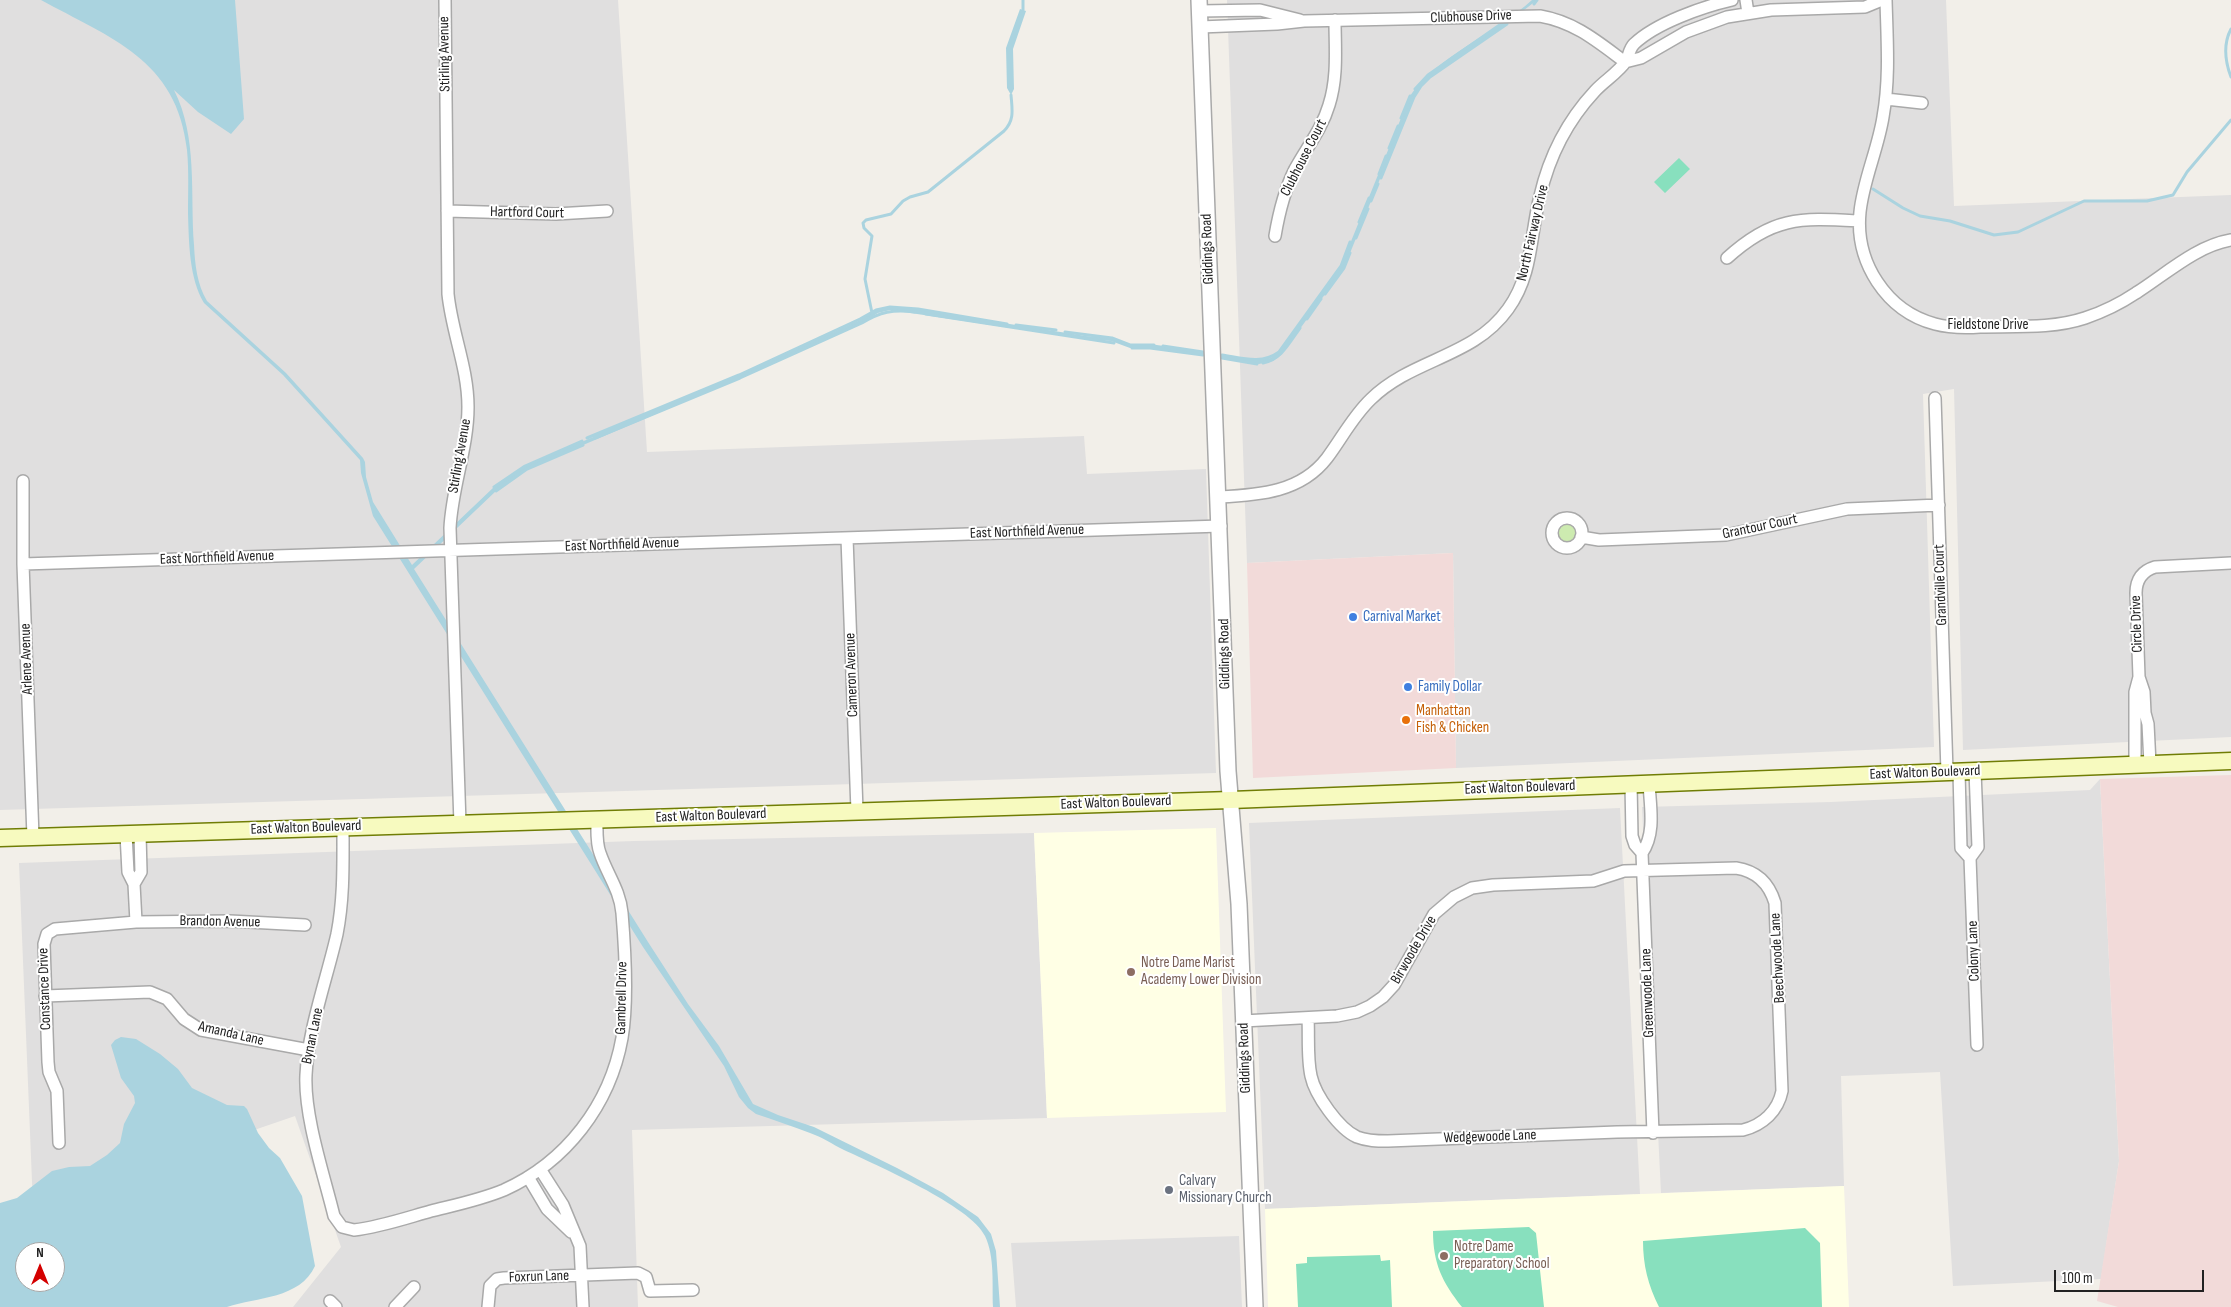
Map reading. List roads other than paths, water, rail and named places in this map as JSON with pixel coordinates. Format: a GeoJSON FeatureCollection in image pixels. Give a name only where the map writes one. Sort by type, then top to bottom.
{"type":"FeatureCollection","features":[{"type":"Feature","properties":{"kind":"main road","name":"East Walton Boulevard"},"geometry":{"type":"LineString","coordinates":[[0,838],[1231,800],[2231,761]]}},
{"type":"Feature","properties":{"kind":"street","name":"Stirling Avenue"},"geometry":{"type":"LineString","coordinates":[[445,0],[449,305],[465,375],[468,407],[465,442],[451,508],[450,550],[460,824]]}},
{"type":"Feature","properties":{"kind":"street","name":"North Fairway Drive"},"geometry":{"type":"LineString","coordinates":[[1220,497],[1267,494],[1284,489],[1304,479],[1327,458],[1356,416],[1382,389],[1414,369],[1470,345],[1499,321],[1514,300],[1526,273],[1538,205],[1555,151],[1584,105],[1625,62],[1632,45],[1679,18],[1732,0]]}},
{"type":"Feature","properties":{"kind":"street"},"geometry":{"type":"LineString","coordinates":[[1746,0],[1748,12]]}},
{"type":"Feature","properties":{"kind":"street","name":"North Fairway Drive"},"geometry":{"type":"LineString","coordinates":[[1625,62],[1641,58],[1686,32],[1715,21],[1748,12],[1811,4],[1865,7],[1882,0]]}},
{"type":"Feature","properties":{"kind":"street","name":"Fieldstone Drive"},"geometry":{"type":"LineString","coordinates":[[1886,0],[1888,64],[1886,99],[1879,139],[1862,201],[1859,221],[1860,239],[1865,260],[1874,277],[1889,297],[1903,309],[1922,320],[1955,328],[2048,325],[2080,320],[2122,301],[2198,252],[2217,243],[2231,240]]}},
{"type":"Feature","properties":{"kind":"street","name":"Clubhouse Drive"},"geometry":{"type":"LineString","coordinates":[[1200,5],[1260,10],[1304,21]]}},
{"type":"Feature","properties":{"kind":"street","name":"Giddings Road"},"geometry":{"type":"LineString","coordinates":[[1200,5],[1220,497],[1226,715],[1239,904],[1255,1307]]}},
{"type":"Feature","properties":{"kind":"street","name":"Clubhouse Drive"},"geometry":{"type":"LineString","coordinates":[[1200,27],[1304,21],[1540,16],[1564,22],[1583,30],[1625,62]]}},
{"type":"Feature","properties":{"kind":"street"},"geometry":{"type":"LineString","coordinates":[[1679,18],[1686,32]]}},
{"type":"Feature","properties":{"kind":"street","name":"Clubhouse Court"},"geometry":{"type":"LineString","coordinates":[[1275,236],[1280,208],[1288,185],[1320,129],[1329,105],[1335,78],[1335,20]]}},
{"type":"Feature","properties":{"kind":"street"},"geometry":{"type":"LineString","coordinates":[[1886,99],[1922,103]]}},
{"type":"Feature","properties":{"kind":"street","name":"Hartford Court"},"geometry":{"type":"LineString","coordinates":[[447,211],[556,214],[607,211]]}},
{"type":"Feature","properties":{"kind":"street"},"geometry":{"type":"LineString","coordinates":[[1727,258],[1745,241],[1780,224],[1810,219],[1859,221]]}},
{"type":"Feature","properties":{"kind":"street","name":"Grandville Court"},"geometry":{"type":"LineString","coordinates":[[1936,398],[1939,505],[1953,772]]}},
{"type":"Feature","properties":{"kind":"street","name":"Arlene Avenue"},"geometry":{"type":"LineString","coordinates":[[23,481],[23,564],[33,837]]}},
{"type":"Feature","properties":{"kind":"street","name":"Grantour Court"},"geometry":{"type":"LineString","coordinates":[[1581,537],[1599,540],[1721,536],[1847,509],[1939,505]]}},
{"type":"Feature","properties":{"kind":"street","name":"East Northfield Avenue"},"geometry":{"type":"LineString","coordinates":[[23,564],[1221,526]]}},
{"type":"Feature","properties":{"kind":"street","name":"Cameron Avenue"},"geometry":{"type":"LineString","coordinates":[[847,538],[857,811]]}},
{"type":"Feature","properties":{"kind":"street","name":"Circle Drive"},"geometry":{"type":"LineString","coordinates":[[2142,764],[2140,713],[2135,692],[2139,678],[2136,588],[2140,576],[2155,567],[2231,563]]}},
{"type":"Feature","properties":{"kind":"street","name":"Colony Lane"},"geometry":{"type":"LineString","coordinates":[[1975,771],[1978,847],[1970,858],[1977,1045]]}},
{"type":"Feature","properties":{"kind":"street","name":"Colony Lane"},"geometry":{"type":"LineString","coordinates":[[1953,772],[1961,848],[1970,858]]}},
{"type":"Feature","properties":{"kind":"street","name":"Greenwoode Lane"},"geometry":{"type":"LineString","coordinates":[[1642,853],[1651,836],[1649,783]]}},
{"type":"Feature","properties":{"kind":"street","name":"Greenwoode Lane"},"geometry":{"type":"LineString","coordinates":[[1631,784],[1632,836],[1642,853],[1653,1133]]}},
{"type":"Feature","properties":{"kind":"street","name":"Gambrell Drive"},"geometry":{"type":"LineString","coordinates":[[356,1230],[481,1198],[505,1189],[540,1169],[569,1144],[590,1117],[610,1079],[622,1036],[625,1003],[621,906],[615,884],[598,849],[597,819]]}},
{"type":"Feature","properties":{"kind":"street","name":"Bynan Lane"},"geometry":{"type":"LineString","coordinates":[[343,827],[343,874],[340,914],[309,1050],[306,1076],[307,1104],[334,1216],[344,1228],[356,1230]]}},
{"type":"Feature","properties":{"kind":"street"},"geometry":{"type":"LineString","coordinates":[[133,834],[128,872],[134,884],[136,922]]}},
{"type":"Feature","properties":{"kind":"street","name":"Beechwoode Lane"},"geometry":{"type":"LineString","coordinates":[[1643,871],[1739,868],[1758,877],[1768,887],[1773,896],[1776,919],[1782,1085],[1778,1104],[1769,1116],[1759,1124]]}},
{"type":"Feature","properties":{"kind":"street","name":"Birwoode Drive"},"geometry":{"type":"LineString","coordinates":[[1243,1021],[1350,1014],[1370,1006],[1383,997],[1399,978],[1434,914],[1448,900],[1466,890],[1486,885],[1593,881],[1611,874],[1643,871]]}},
{"type":"Feature","properties":{"kind":"street","name":"Brandon Avenue"},"geometry":{"type":"LineString","coordinates":[[136,922],[230,921],[305,925]]}},
{"type":"Feature","properties":{"kind":"street","name":"Constance Drive"},"geometry":{"type":"LineString","coordinates":[[59,1143],[56,1091],[48,1067],[44,942],[50,931],[136,922]]}},
{"type":"Feature","properties":{"kind":"street","name":"Amanda Lane"},"geometry":{"type":"LineString","coordinates":[[45,996],[150,992],[167,999],[188,1024],[201,1030],[309,1050]]}},
{"type":"Feature","properties":{"kind":"street","name":"Wedgewoode Lane"},"geometry":{"type":"LineString","coordinates":[[1308,1018],[1310,1070],[1314,1086],[1337,1120],[1351,1134],[1361,1138],[1388,1141],[1617,1132],[1735,1132],[1759,1124]]}},
{"type":"Feature","properties":{"kind":"street"},"geometry":{"type":"LineString","coordinates":[[540,1169],[563,1204],[581,1249],[583,1307]]}},
{"type":"Feature","properties":{"kind":"street"},"geometry":{"type":"LineString","coordinates":[[528,1177],[547,1209],[573,1233]]}},
{"type":"Feature","properties":{"kind":"street","name":"Foxrun Lane"},"geometry":{"type":"LineString","coordinates":[[488,1307],[489,1289],[494,1281],[500,1278],[638,1273],[646,1277],[650,1291],[693,1290]]}},
{"type":"Feature","properties":{"kind":"street"},"geometry":{"type":"LineString","coordinates":[[395,1307],[414,1287]]}},
{"type":"Feature","properties":{"kind":"water"},"geometry":{"type":"Polygon","coordinates":[[[41,0],[235,0],[244,119],[231,134],[198,112],[174,90],[182,108],[190,146],[194,252],[199,281],[207,301],[286,373],[363,458],[373,502],[412,565],[494,487],[525,466],[739,375],[860,320],[876,310],[890,307],[908,308],[1086,336],[1112,338],[1130,345],[1150,344],[1259,360],[1271,358],[1279,352],[1341,266],[1410,96],[1421,82],[1450,57],[1518,12],[1532,0],[1537,0],[1492,35],[1430,77],[1421,86],[1413,97],[1344,268],[1281,355],[1273,361],[1259,364],[1150,348],[1130,348],[1111,341],[890,310],[878,313],[862,323],[740,378],[527,469],[496,491],[414,569],[648,942],[688,1004],[719,1046],[753,1104],[814,1127],[897,1168],[943,1193],[978,1217],[991,1234],[996,1251],[1000,1307],[993,1307],[992,1262],[985,1236],[976,1224],[962,1212],[921,1187],[819,1136],[756,1114],[739,1097],[724,1066],[643,947],[373,516],[361,473],[360,460],[283,375],[204,303],[195,283],[191,260],[188,225],[187,150],[181,119],[170,94],[155,73],[136,55],[115,40],[41,0]]]}},
{"type":"Feature","properties":{"kind":"water"},"geometry":{"type":"Polygon","coordinates":[[[1020,9],[1026,11],[1013,49],[1014,89],[1011,95],[1007,88],[1006,48],[1020,9]]]}},
{"type":"Feature","properties":{"kind":"water"},"geometry":{"type":"Polygon","coordinates":[[[121,1037],[136,1039],[160,1054],[178,1069],[192,1088],[227,1105],[244,1106],[247,1109],[258,1133],[269,1148],[280,1158],[302,1196],[315,1266],[308,1277],[299,1285],[277,1295],[227,1307],[0,1307],[0,1203],[17,1198],[52,1171],[69,1167],[90,1166],[107,1155],[120,1143],[124,1124],[135,1103],[134,1096],[121,1078],[111,1045],[121,1037]]]}},
{"type":"Feature","properties":{"kind":"waterway"},"geometry":{"type":"LineString","coordinates":[[1023,0],[1023,10]]}},
{"type":"Feature","properties":{"kind":"waterway"},"geometry":{"type":"LineString","coordinates":[[1534,4],[1537,0]]}},
{"type":"Feature","properties":{"kind":"waterway"},"geometry":{"type":"LineString","coordinates":[[1415,89],[1428,75],[1501,24]]}},
{"type":"Feature","properties":{"kind":"waterway"},"geometry":{"type":"LineString","coordinates":[[1381,178],[1414,97],[1421,86],[1430,77],[1507,24]]}},
{"type":"Feature","properties":{"kind":"waterway"},"geometry":{"type":"LineString","coordinates":[[2231,29],[2228,35],[2226,53],[2231,77]]}},
{"type":"Feature","properties":{"kind":"waterway"},"geometry":{"type":"LineString","coordinates":[[872,313],[865,279],[872,236],[864,228],[863,223],[866,220],[891,214],[903,201],[928,192],[1004,131],[1008,127],[1011,118],[1011,95]]}},
{"type":"Feature","properties":{"kind":"waterway"},"geometry":{"type":"LineString","coordinates":[[1401,118],[1410,96]]}},
{"type":"Feature","properties":{"kind":"waterway"},"geometry":{"type":"LineString","coordinates":[[1873,189],[1903,208],[1920,216],[1950,221],[1994,235],[2018,232],[2084,201],[2147,201],[2173,195],[2187,172],[2231,120]]}},
{"type":"Feature","properties":{"kind":"waterway"},"geometry":{"type":"LineString","coordinates":[[1389,148],[1398,126]]}},
{"type":"Feature","properties":{"kind":"waterway"},"geometry":{"type":"LineString","coordinates":[[1379,174],[1386,156]]}},
{"type":"Feature","properties":{"kind":"waterway"},"geometry":{"type":"LineString","coordinates":[[1371,201],[1378,184]]}},
{"type":"Feature","properties":{"kind":"waterway"},"geometry":{"type":"LineString","coordinates":[[1359,222],[1369,198]]}},
{"type":"Feature","properties":{"kind":"waterway"},"geometry":{"type":"LineString","coordinates":[[1356,238],[1368,209]]}},
{"type":"Feature","properties":{"kind":"waterway"},"geometry":{"type":"LineString","coordinates":[[1222,355],[1244,359],[1258,359],[1272,356],[1279,352],[1341,266],[1350,242]]}},
{"type":"Feature","properties":{"kind":"waterway"},"geometry":{"type":"LineString","coordinates":[[1325,294],[1344,268],[1350,253]]}},
{"type":"Feature","properties":{"kind":"waterway"},"geometry":{"type":"LineString","coordinates":[[1307,319],[1321,299]]}},
{"type":"Feature","properties":{"kind":"waterway"},"geometry":{"type":"LineString","coordinates":[[587,438],[739,375],[876,310],[890,307],[918,309],[1007,324]]}},
{"type":"Feature","properties":{"kind":"waterway"},"geometry":{"type":"LineString","coordinates":[[595,438],[740,378],[875,316],[893,311],[915,312]]}},
{"type":"Feature","properties":{"kind":"waterway"},"geometry":{"type":"LineString","coordinates":[[926,314],[1114,343]]}},
{"type":"Feature","properties":{"kind":"waterway"},"geometry":{"type":"LineString","coordinates":[[1016,325],[1056,330]]}},
{"type":"Feature","properties":{"kind":"waterway"},"geometry":{"type":"LineString","coordinates":[[1263,363],[1270,361],[1280,354],[1300,328]]}},
{"type":"Feature","properties":{"kind":"waterway"},"geometry":{"type":"LineString","coordinates":[[1065,332],[1112,338],[1130,345],[1154,345]]}},
{"type":"Feature","properties":{"kind":"waterway"},"geometry":{"type":"LineString","coordinates":[[1163,346],[1203,352]]}},
{"type":"Feature","properties":{"kind":"waterway"},"geometry":{"type":"LineString","coordinates":[[1132,348],[1150,348],[1203,355]]}},
{"type":"Feature","properties":{"kind":"waterway"},"geometry":{"type":"LineString","coordinates":[[1222,358],[1257,364]]}},
{"type":"Feature","properties":{"kind":"waterway"},"geometry":{"type":"LineString","coordinates":[[494,487],[525,466],[582,441]]}},
{"type":"Feature","properties":{"kind":"waterway"},"geometry":{"type":"LineString","coordinates":[[496,491],[527,469],[583,445]]}},
{"type":"Feature","properties":{"kind":"place","name":"Carnival Market"},"geometry":{"type":"Point","coordinates":[1353,617]}},
{"type":"Feature","properties":{"kind":"place","name":"Family Dollar"},"geometry":{"type":"Point","coordinates":[1408,687]}},
{"type":"Feature","properties":{"kind":"place","name":"Manhattan Fish & Chicken"},"geometry":{"type":"Point","coordinates":[1406,720]}},
{"type":"Feature","properties":{"kind":"place","name":"Notre Dame Marist Academy Lower Division"},"geometry":{"type":"Point","coordinates":[1131,972]}},
{"type":"Feature","properties":{"kind":"place","name":"Calvary Missionary Church"},"geometry":{"type":"Point","coordinates":[1169,1190]}},
{"type":"Feature","properties":{"kind":"place","name":"Notre Dame Preparatory School"},"geometry":{"type":"Point","coordinates":[1444,1256]}}]}
